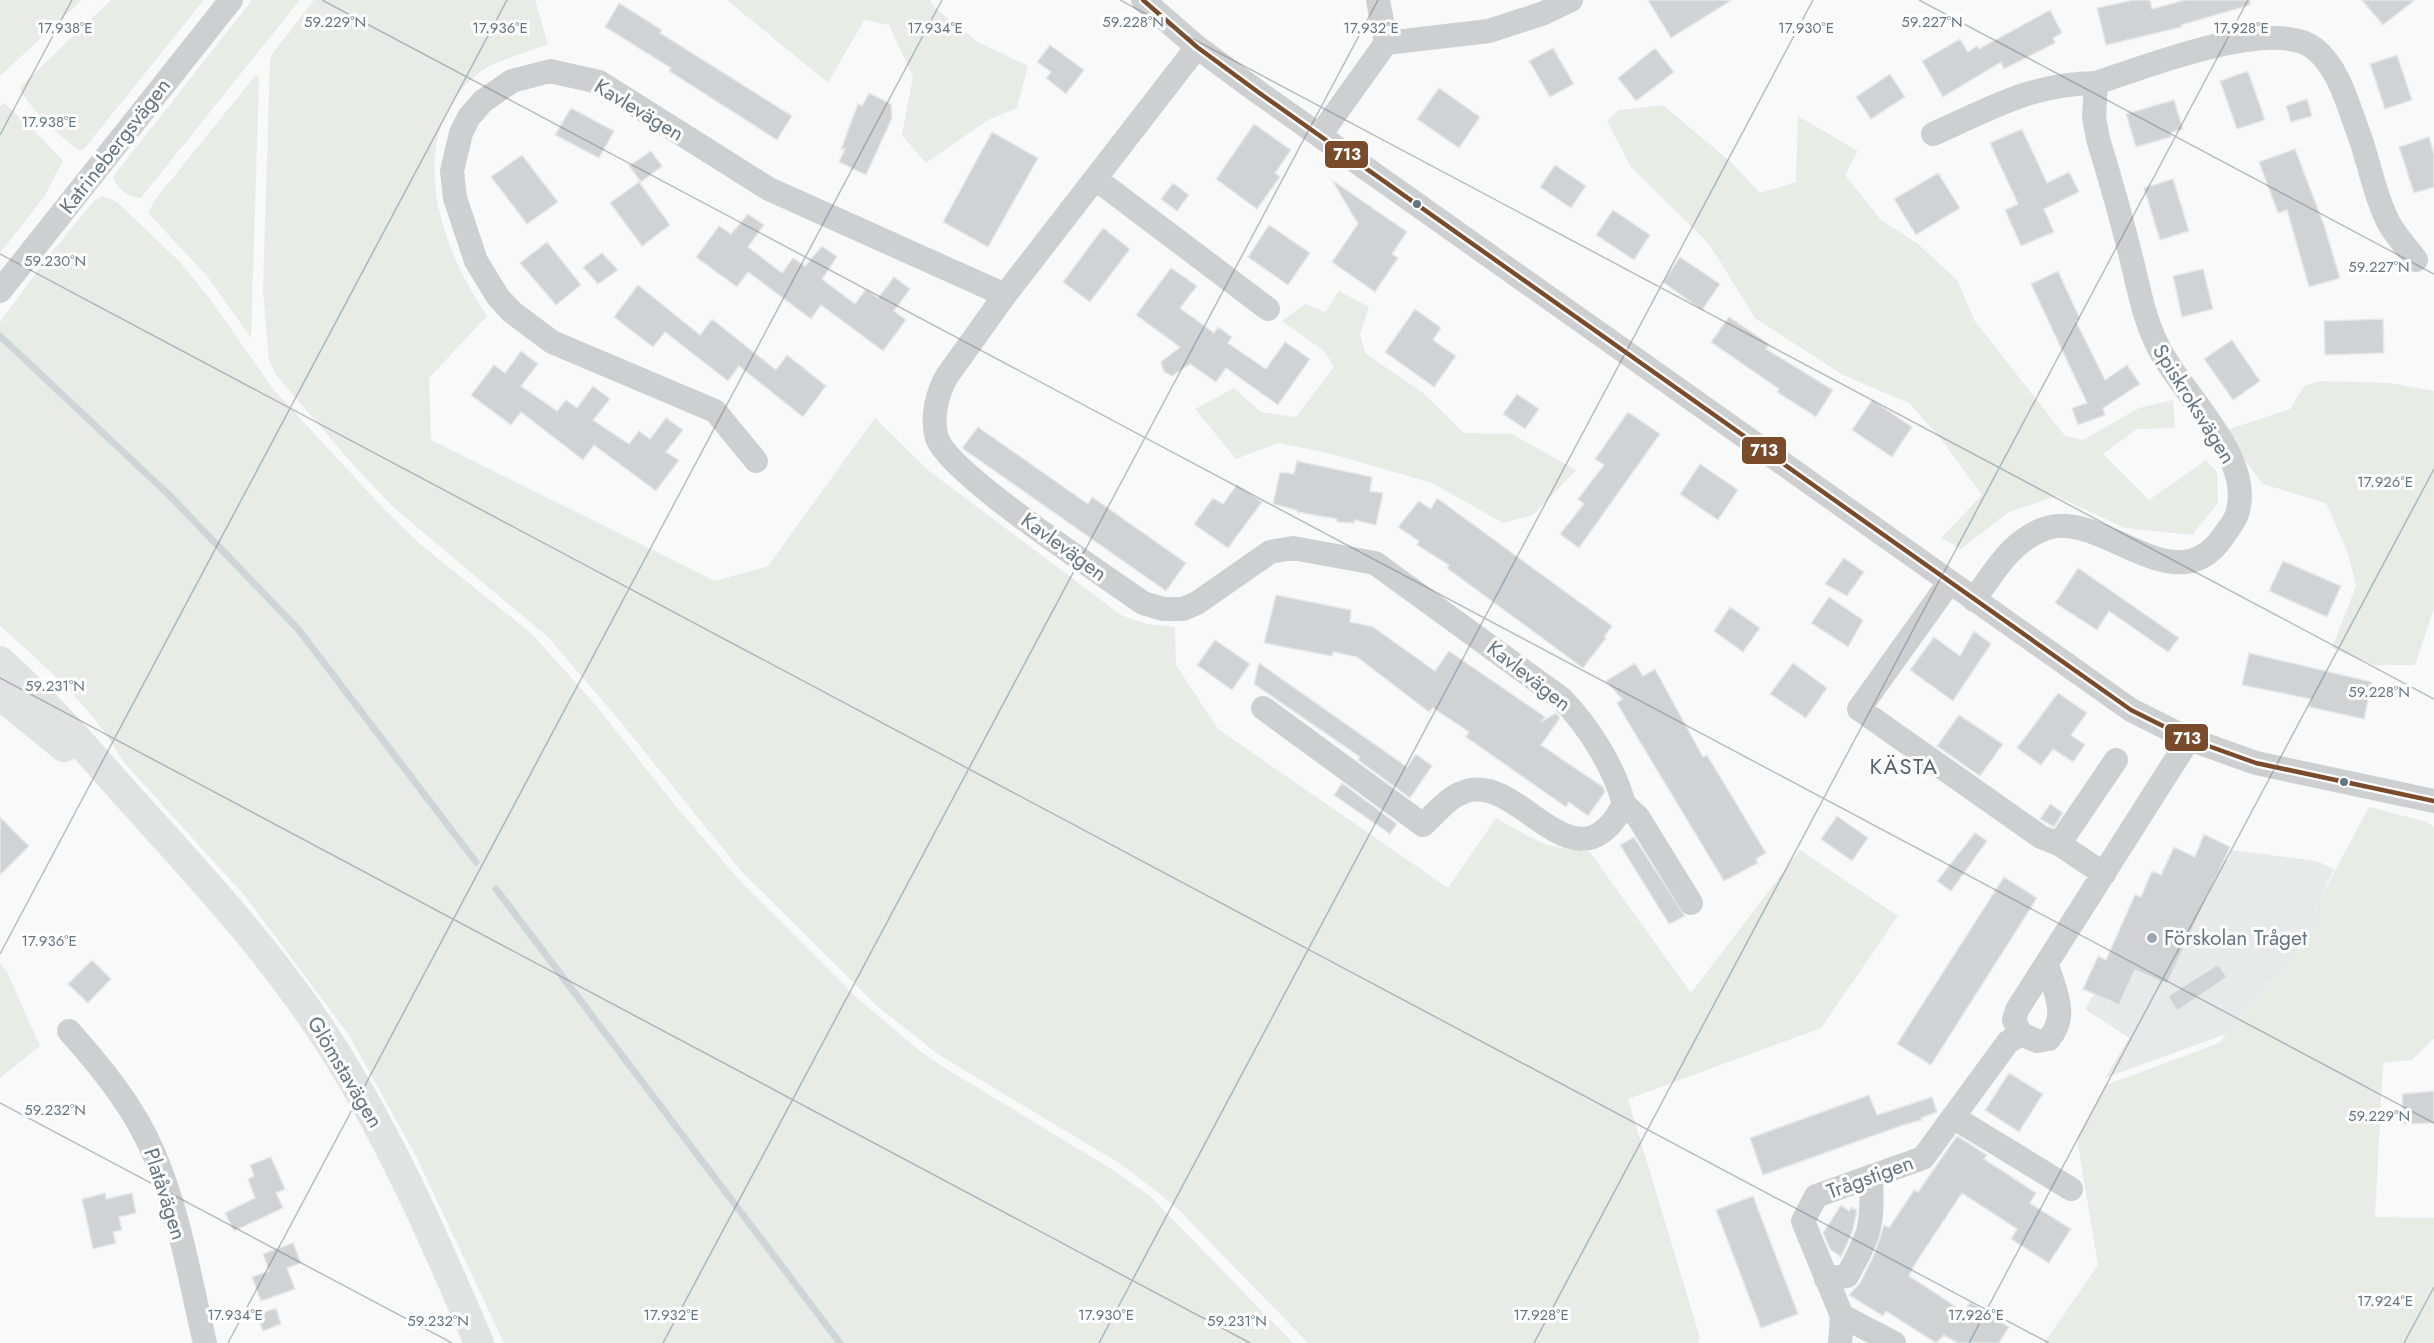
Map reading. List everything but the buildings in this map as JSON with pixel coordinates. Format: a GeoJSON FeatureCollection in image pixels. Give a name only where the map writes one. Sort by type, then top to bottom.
{"type":"FeatureCollection","features":[{"type":"Feature","properties":{"kind":"main road","name":"Glömstavägen"},"geometry":{"type":"LineString","coordinates":[[0,661],[35,692],[161,832],[273,964],[328,1041],[392,1152],[436,1244],[479,1343]]}},
{"type":"Feature","properties":{"kind":"main road","name":"Glömstavägen"},"geometry":{"type":"LineString","coordinates":[[0,695],[161,832]]}},
{"type":"Feature","properties":{"kind":"street","name":"Katrinebergsvägen"},"geometry":{"type":"LineString","coordinates":[[0,291],[231,0]]}},
{"type":"Feature","properties":{"kind":"street"},"geometry":{"type":"LineString","coordinates":[[1143,0],[1197,47],[2131,710],[2189,740],[2256,762],[2434,801]]}},
{"type":"Feature","properties":{"kind":"street"},"geometry":{"type":"LineString","coordinates":[[1320,135],[1386,43],[1378,0]]}},
{"type":"Feature","properties":{"kind":"street"},"geometry":{"type":"LineString","coordinates":[[1386,43],[1489,31],[1544,13],[1571,0]]}},
{"type":"Feature","properties":{"kind":"street"},"geometry":{"type":"LineString","coordinates":[[1933,134],[2021,94],[2066,83],[2096,82],[2204,48],[2250,38],[2296,39],[2314,48],[2328,62],[2361,139],[2385,217],[2416,260]]}},
{"type":"Feature","properties":{"kind":"street","name":"Kavlevägen"},"geometry":{"type":"LineString","coordinates":[[1197,47],[1005,295],[940,388],[935,412],[937,438],[955,463],[996,497],[1143,603],[1163,609],[1183,609],[1197,603],[1270,552],[1293,548],[1375,564],[1562,699],[1577,715],[1618,784],[1624,804]]}},
{"type":"Feature","properties":{"kind":"street","name":"Kavlevägen"},"geometry":{"type":"LineString","coordinates":[[756,460],[716,411],[552,342],[529,327],[498,297],[476,261],[455,198],[452,171],[455,149],[469,117],[498,89],[520,78],[550,71],[599,82],[769,189],[1005,295]]}},
{"type":"Feature","properties":{"kind":"street","name":"Spiskroksvägen"},"geometry":{"type":"LineString","coordinates":[[1974,600],[2008,553],[2028,536],[2048,527],[2070,524],[2089,529],[2146,556],[2172,562],[2194,560],[2214,549],[2237,516],[2242,497],[2240,484],[2229,456],[2155,342],[2098,139],[2094,117],[2096,82]]}},
{"type":"Feature","properties":{"kind":"street"},"geometry":{"type":"LineString","coordinates":[[1100,173],[1230,263]]}},
{"type":"Feature","properties":{"kind":"street"},"geometry":{"type":"LineString","coordinates":[[1100,173],[1268,309]]}},
{"type":"Feature","properties":{"kind":"street"},"geometry":{"type":"LineString","coordinates":[[1949,583],[1859,709],[2041,837],[2060,844],[2104,874]]}},
{"type":"Feature","properties":{"kind":"street"},"geometry":{"type":"LineString","coordinates":[[1263,708],[1423,825],[1450,798],[1471,790],[1486,790],[1506,798],[1561,835],[1569,837],[1592,836],[1617,818],[1624,804],[1638,817],[1691,903]]}},
{"type":"Feature","properties":{"kind":"street"},"geometry":{"type":"LineString","coordinates":[[2047,964],[2061,1015],[2058,1029],[2049,1039],[2037,1041],[2021,1034],[2014,1020],[2017,1010],[2189,740]]}},
{"type":"Feature","properties":{"kind":"street"},"geometry":{"type":"LineString","coordinates":[[2060,844],[2116,760]]}},
{"type":"Feature","properties":{"kind":"street","name":"Platåvägen"},"geometry":{"type":"LineString","coordinates":[[69,1031],[99,1065],[152,1149],[172,1212],[205,1343]]}},
{"type":"Feature","properties":{"kind":"street","name":"Trågstigen"},"geometry":{"type":"LineString","coordinates":[[1840,1343],[1842,1317],[1803,1221],[1808,1208],[1816,1196],[1923,1158],[2008,1042],[2021,1034]]}},
{"type":"Feature","properties":{"kind":"street"},"geometry":{"type":"LineString","coordinates":[[1953,1117],[2071,1189]]}},
{"type":"Feature","properties":{"kind":"street"},"geometry":{"type":"LineString","coordinates":[[1826,1279],[1847,1276],[1868,1237],[1873,1217],[1871,1176]]}},
{"type":"Feature","properties":{"kind":"street"},"geometry":{"type":"LineString","coordinates":[[1842,1317],[1894,1343]]}},
{"type":"Feature","properties":{"kind":"shaded area"},"geometry":{"type":"Polygon","coordinates":[[[0,0],[82,0],[0,76],[0,0]]]}},
{"type":"Feature","properties":{"kind":"shaded area"},"geometry":{"type":"Polygon","coordinates":[[[111,0],[204,0],[84,149],[80,151],[36,112],[20,87],[111,0]]]}},
{"type":"Feature","properties":{"kind":"shaded area"},"geometry":{"type":"Polygon","coordinates":[[[252,0],[300,0],[141,198],[128,195],[115,182],[113,178],[116,173],[252,0]]]}},
{"type":"Feature","properties":{"kind":"shaded area"},"geometry":{"type":"Polygon","coordinates":[[[314,0],[535,0],[548,44],[480,72],[455,98],[441,127],[435,159],[436,192],[443,225],[455,258],[487,316],[429,378],[431,440],[715,581],[768,566],[875,418],[928,470],[1121,615],[1146,624],[1175,627],[1176,665],[1218,729],[1448,888],[1496,818],[1540,842],[1562,848],[1589,851],[1691,993],[1800,850],[1898,916],[1821,1028],[1628,1099],[1700,1338],[1698,1343],[1308,1343],[1178,1209],[1151,1187],[1119,1163],[939,1055],[876,1005],[742,872],[619,720],[548,637],[393,507],[348,459],[276,375],[269,360],[263,289],[270,61],[272,54],[314,0]]]}},
{"type":"Feature","properties":{"kind":"shaded area"},"geometry":{"type":"Polygon","coordinates":[[[727,0],[930,0],[934,7],[978,42],[1028,66],[1017,108],[988,120],[926,163],[902,135],[913,77],[889,25],[864,20],[828,83],[727,0]]]}},
{"type":"Feature","properties":{"kind":"shaded area"},"geometry":{"type":"Polygon","coordinates":[[[255,76],[259,79],[251,338],[207,276],[148,213],[154,201],[255,76]]]}},
{"type":"Feature","properties":{"kind":"shaded area"},"geometry":{"type":"Polygon","coordinates":[[[4,103],[63,161],[44,197],[0,253],[0,106],[4,103]]]}},
{"type":"Feature","properties":{"kind":"shaded area"},"geometry":{"type":"Polygon","coordinates":[[[1663,105],[1732,163],[1760,193],[1796,182],[1798,116],[1858,151],[1845,175],[1881,220],[1918,244],[1957,280],[1975,321],[2065,436],[2083,440],[2139,408],[2173,400],[2175,428],[2137,429],[2103,454],[2149,500],[2206,460],[2217,472],[2218,503],[2192,535],[2125,528],[2056,496],[2009,512],[1961,549],[1941,538],[1982,495],[1940,438],[1909,403],[1843,375],[1755,318],[1709,244],[1631,167],[1607,121],[1619,110],[1663,105]]]}},
{"type":"Feature","properties":{"kind":"shaded area"},"geometry":{"type":"Polygon","coordinates":[[[102,196],[117,202],[180,262],[210,299],[274,390],[384,509],[420,544],[531,633],[593,702],[675,805],[741,882],[857,998],[920,1051],[948,1070],[1110,1168],[1150,1196],[1293,1343],[504,1343],[417,1158],[349,1035],[245,896],[122,760],[83,705],[51,672],[0,626],[0,322],[47,258],[95,200],[102,196]]]}},
{"type":"Feature","properties":{"kind":"shaded area"},"geometry":{"type":"Polygon","coordinates":[[[1339,291],[1369,307],[1360,334],[1365,353],[1423,393],[1464,433],[1512,434],[1576,470],[1533,515],[1503,523],[1432,483],[1332,454],[1278,443],[1236,459],[1195,409],[1234,388],[1261,412],[1296,417],[1334,367],[1323,350],[1282,321],[1305,304],[1325,312],[1339,291]]]}},
{"type":"Feature","properties":{"kind":"shaded area"},"geometry":{"type":"Polygon","coordinates":[[[2320,381],[2389,383],[2434,391],[2434,608],[2415,665],[2374,665],[2332,648],[2356,586],[2348,553],[2326,503],[2263,484],[2223,431],[2290,409],[2304,386],[2320,381]]]}},
{"type":"Feature","properties":{"kind":"shaded area"},"geometry":{"type":"Polygon","coordinates":[[[2369,807],[2427,822],[2434,827],[2434,1038],[2412,1060],[2383,1063],[2375,1217],[2434,1218],[2434,1343],[2044,1343],[2098,1265],[2077,1139],[2106,1085],[2219,1043],[2315,929],[2315,908],[2369,807]]]}},
{"type":"Feature","properties":{"kind":"shaded area"},"geometry":{"type":"Polygon","coordinates":[[[2232,850],[2317,861],[2334,869],[2315,908],[2315,929],[2226,1034],[2105,1078],[2129,1038],[2085,1009],[2094,994],[2119,1005],[2135,970],[2167,984],[2196,921],[2166,907],[2175,887],[2206,900],[2223,860],[2228,861],[2232,850]]]}},
{"type":"Feature","properties":{"kind":"shaded area"},"geometry":{"type":"Polygon","coordinates":[[[0,963],[7,972],[40,1046],[0,1078],[0,963]]]}},
{"type":"Feature","properties":{"kind":"waterway"},"geometry":{"type":"LineString","coordinates":[[0,336],[169,495],[298,629],[476,862]]}},
{"type":"Feature","properties":{"kind":"waterway"},"geometry":{"type":"LineString","coordinates":[[496,889],[840,1343]]}},
{"type":"Feature","properties":{"kind":"transit line","name":"713"},"geometry":{"type":"LineString","coordinates":[[1143,0],[1197,47],[1258,92],[2131,710],[2189,739],[2256,763],[2434,801]]}},
{"type":"Feature","properties":{"kind":"place","name":"Förskolan Tråget"},"geometry":{"type":"Point","coordinates":[2152,938]}},
{"type":"Feature","properties":{"kind":"district","name":"KÄSTA"},"geometry":{"type":"Point","coordinates":[1904,766]}}]}
